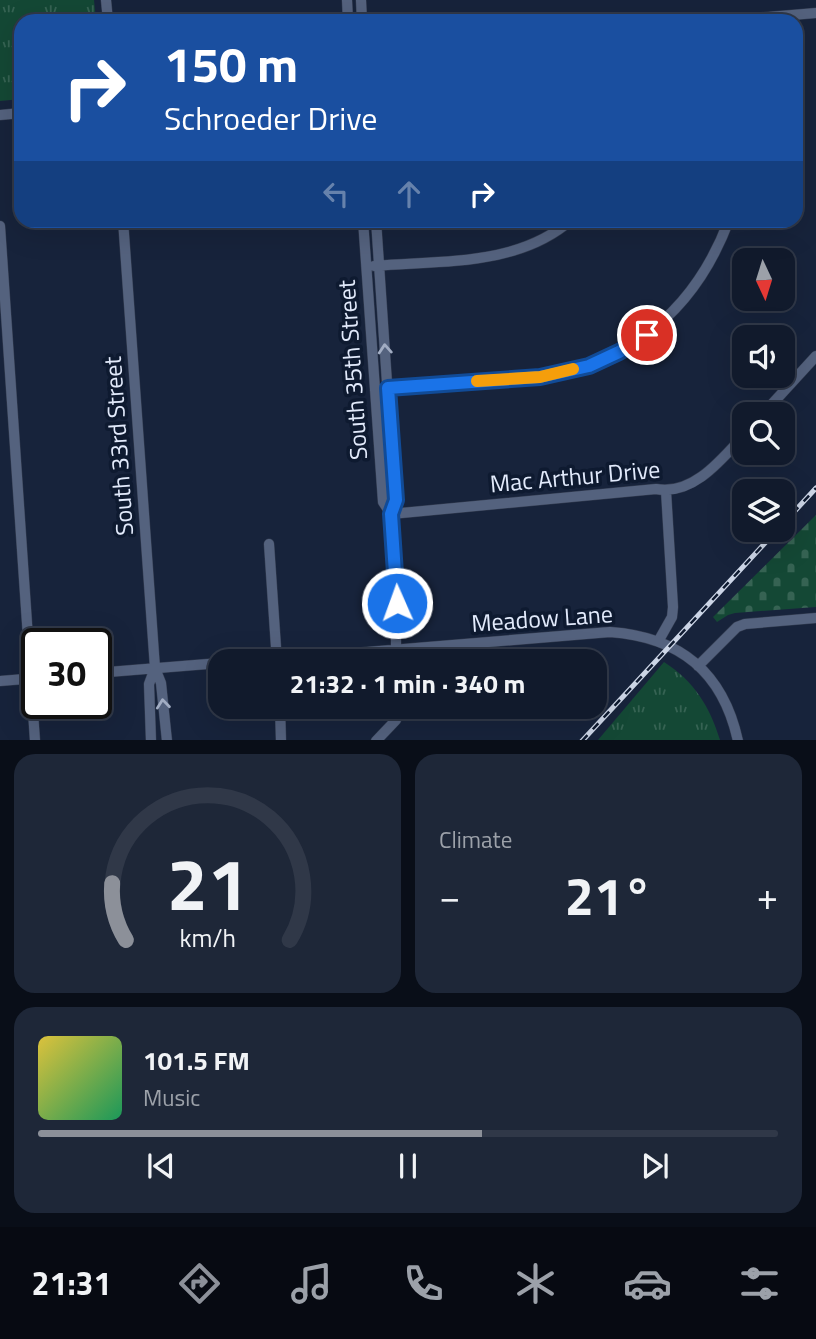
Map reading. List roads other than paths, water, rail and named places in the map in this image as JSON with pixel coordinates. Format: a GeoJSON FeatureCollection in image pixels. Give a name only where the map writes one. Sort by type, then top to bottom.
{"type":"FeatureCollection","features":[{"type":"Feature","properties":{"kind":"street"},"geometry":{"type":"LineString","coordinates":[[0,226],[30,628]]}},
{"type":"Feature","properties":{"kind":"street","name":"South 33rd Street"},"geometry":{"type":"LineString","coordinates":[[124,228],[155,668]]}},
{"type":"Feature","properties":{"kind":"street","name":"South 35th Street"},"geometry":{"type":"LineString","coordinates":[[364,228],[383,502],[391,514]]}},
{"type":"Feature","properties":{"kind":"street","name":"South 35th Street"},"geometry":{"type":"LineString","coordinates":[[377,228],[396,500],[391,514],[396,578],[397,649]]}},
{"type":"Feature","properties":{"kind":"street"},"geometry":{"type":"LineString","coordinates":[[366,266],[510,254],[540,242],[559,228]]}},
{"type":"Feature","properties":{"kind":"street"},"geometry":{"type":"LineString","coordinates":[[375,390],[540,377],[589,366],[647,335],[676,311],[698,284],[718,251],[726,228]]}},
{"type":"Feature","properties":{"kind":"street"},"geometry":{"type":"LineString","coordinates":[[774,402],[816,356]]}},
{"type":"Feature","properties":{"kind":"street","name":"Mac Arthur Drive"},"geometry":{"type":"LineString","coordinates":[[391,514],[656,489],[666,491],[697,481],[732,448]]}},
{"type":"Feature","properties":{"kind":"street"},"geometry":{"type":"LineString","coordinates":[[659,640],[672,617],[673,607],[666,491]]}},
{"type":"Feature","properties":{"kind":"street"},"geometry":{"type":"LineString","coordinates":[[270,544],[276,649]]}},
{"type":"Feature","properties":{"kind":"street"},"geometry":{"type":"LineString","coordinates":[[698,666],[737,627],[816,618]]}},
{"type":"Feature","properties":{"kind":"street","name":"Meadow Lane"},"geometry":{"type":"LineString","coordinates":[[397,649],[610,632],[659,640],[688,657],[711,680],[727,705],[738,740]]}},
{"type":"Feature","properties":{"kind":"street"},"geometry":{"type":"LineString","coordinates":[[112,672],[208,664]]}},
{"type":"Feature","properties":{"kind":"street"},"geometry":{"type":"LineString","coordinates":[[151,740],[149,684],[155,668]]}},
{"type":"Feature","properties":{"kind":"street"},"geometry":{"type":"LineString","coordinates":[[155,668],[161,683],[167,740]]}},
{"type":"Feature","properties":{"kind":"street"},"geometry":{"type":"LineString","coordinates":[[0,681],[21,679]]}},
{"type":"Feature","properties":{"kind":"street"},"geometry":{"type":"LineString","coordinates":[[35,719],[35,740]]}},
{"type":"Feature","properties":{"kind":"street"},"geometry":{"type":"LineString","coordinates":[[280,719],[281,740]]}},
{"type":"Feature","properties":{"kind":"street"},"geometry":{"type":"LineString","coordinates":[[376,740],[396,719]]}},
{"type":"Feature","properties":{"kind":"railway"},"geometry":{"type":"LineString","coordinates":[[795,511],[816,488]]}},
{"type":"Feature","properties":{"kind":"railway"},"geometry":{"type":"LineString","coordinates":[[583,740],[766,542]]}}]}
